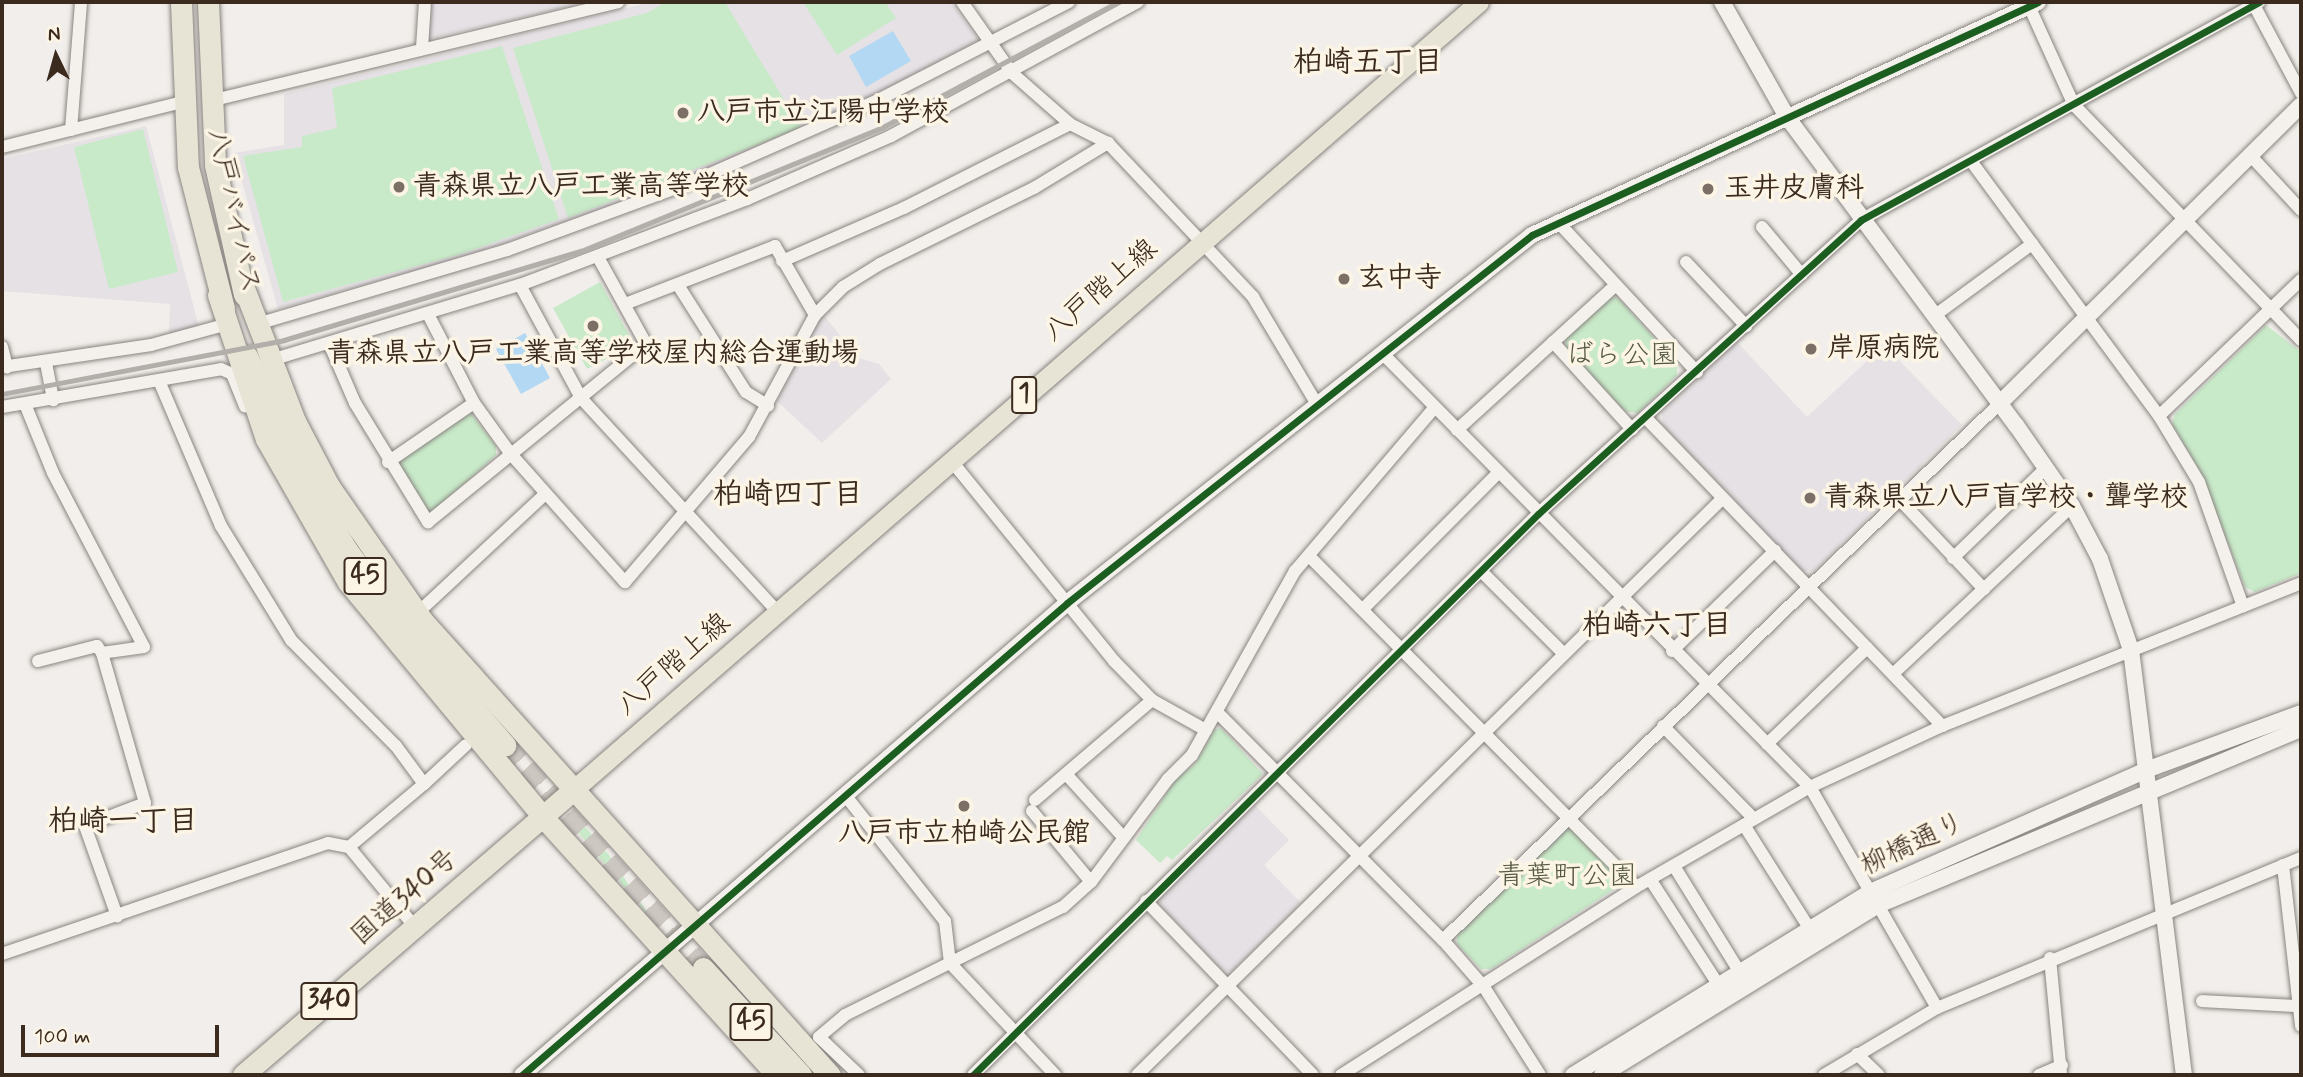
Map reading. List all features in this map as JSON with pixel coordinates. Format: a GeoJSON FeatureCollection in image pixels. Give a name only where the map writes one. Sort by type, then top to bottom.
{"type":"FeatureCollection","features":[{"type":"Feature","properties":{"kind":"highway","name":"八戸バイパス"},"geometry":{"type":"LineString","coordinates":[[181,2],[183,102],[188,167],[218,295],[304,478],[347,550],[505,746]]}},
{"type":"Feature","properties":{"kind":"highway","name":"八戸バイパス"},"geometry":{"type":"LineString","coordinates":[[208,2],[210,101],[215,165],[242,283],[260,383]]}},
{"type":"Feature","properties":{"kind":"highway"},"geometry":{"type":"LineString","coordinates":[[242,283],[301,432],[373,554],[422,620],[692,928],[830,1075]]}},
{"type":"Feature","properties":{"kind":"highway"},"geometry":{"type":"LineString","coordinates":[[218,295],[224,325],[266,439],[348,582],[542,816],[777,1075]]}},
{"type":"Feature","properties":{"kind":"highway","name":"国道340号"},"geometry":{"type":"LineString","coordinates":[[251,1073],[572,791]]}},
{"type":"Feature","properties":{"kind":"highway","name":"45"},"geometry":{"type":"LineString","coordinates":[[702,968],[801,1075]]}},
{"type":"Feature","properties":{"kind":"main road","name":"八戸階上線"},"geometry":{"type":"LineString","coordinates":[[572,791],[950,459],[1479,2]]}},
{"type":"Feature","properties":{"kind":"street"},"geometry":{"type":"LineString","coordinates":[[71,130],[82,2]]}},
{"type":"Feature","properties":{"kind":"street"},"geometry":{"type":"LineString","coordinates":[[422,48],[425,2]]}},
{"type":"Feature","properties":{"kind":"street"},"geometry":{"type":"LineString","coordinates":[[210,101],[618,2]]}},
{"type":"Feature","properties":{"kind":"street"},"geometry":{"type":"LineString","coordinates":[[962,2],[1012,73],[1070,124],[1108,144],[1253,297],[1318,407]]}},
{"type":"Feature","properties":{"kind":"street"},"geometry":{"type":"LineString","coordinates":[[257,324],[507,250],[674,189],[797,138],[992,43],[1069,2]]}},
{"type":"Feature","properties":{"kind":"street"},"geometry":{"type":"LineString","coordinates":[[271,360],[520,285],[747,200],[1012,73],[1138,2]]}},
{"type":"Feature","properties":{"kind":"street"},"geometry":{"type":"LineString","coordinates":[[1722,2],[1787,117],[2046,468],[2072,506],[2100,559],[2131,650],[2166,912],[2184,1075]]}},
{"type":"Feature","properties":{"kind":"street"},"geometry":{"type":"LineString","coordinates":[[973,1075],[1538,514],[1861,220],[2256,3],[2301,93]]}},
{"type":"Feature","properties":{"kind":"street"},"geometry":{"type":"LineString","coordinates":[[522,1075],[1067,603],[1384,355],[1509,253],[1557,221],[2033,4],[2074,104],[2301,340]]}},
{"type":"Feature","properties":{"kind":"street"},"geometry":{"type":"LineString","coordinates":[[2,147],[183,102]]}},
{"type":"Feature","properties":{"kind":"street"},"geometry":{"type":"LineString","coordinates":[[1443,940],[1662,726],[1901,501],[2301,105]]}},
{"type":"Feature","properties":{"kind":"street"},"geometry":{"type":"LineString","coordinates":[[782,261],[904,208],[1070,124]]}},
{"type":"Feature","properties":{"kind":"street"},"geometry":{"type":"LineString","coordinates":[[428,314],[474,404],[510,453],[625,582],[687,513],[768,405],[815,315],[843,286],[880,264],[1034,188],[1108,144]]}},
{"type":"Feature","properties":{"kind":"street"},"geometry":{"type":"LineString","coordinates":[[2250,155],[2301,209]]}},
{"type":"Feature","properties":{"kind":"street"},"geometry":{"type":"LineString","coordinates":[[1971,161],[2159,416],[2199,482],[2244,606]]}},
{"type":"Feature","properties":{"kind":"street"},"geometry":{"type":"LineString","coordinates":[[1557,221],[1697,372]]}},
{"type":"Feature","properties":{"kind":"street"},"geometry":{"type":"LineString","coordinates":[[1762,227],[1802,275]]}},
{"type":"Feature","properties":{"kind":"street"},"geometry":{"type":"LineString","coordinates":[[1934,316],[2032,244]]}},
{"type":"Feature","properties":{"kind":"street"},"geometry":{"type":"LineString","coordinates":[[625,304],[775,246],[815,315]]}},
{"type":"Feature","properties":{"kind":"street"},"geometry":{"type":"LineString","coordinates":[[329,343],[388,462],[428,522],[646,344],[598,257]]}},
{"type":"Feature","properties":{"kind":"street"},"geometry":{"type":"LineString","coordinates":[[1686,261],[1746,326]]}},
{"type":"Feature","properties":{"kind":"street"},"geometry":{"type":"LineString","coordinates":[[2159,416],[2301,280]]}},
{"type":"Feature","properties":{"kind":"street"},"geometry":{"type":"LineString","coordinates":[[520,285],[581,398],[777,611]]}},
{"type":"Feature","properties":{"kind":"street"},"geometry":{"type":"LineString","coordinates":[[678,285],[746,392],[768,405]]}},
{"type":"Feature","properties":{"kind":"street"},"geometry":{"type":"LineString","coordinates":[[1457,430],[1616,285]]}},
{"type":"Feature","properties":{"kind":"street"},"geometry":{"type":"LineString","coordinates":[[2,347],[4,367],[46,363],[151,345],[224,325]]}},
{"type":"Feature","properties":{"kind":"street"},"geometry":{"type":"LineString","coordinates":[[1553,342],[1632,429]]}},
{"type":"Feature","properties":{"kind":"street"},"geometry":{"type":"LineString","coordinates":[[1384,355],[1672,651],[1810,788],[1937,1008]]}},
{"type":"Feature","properties":{"kind":"street"},"geometry":{"type":"LineString","coordinates":[[46,363],[53,400]]}},
{"type":"Feature","properties":{"kind":"street"},"geometry":{"type":"LineString","coordinates":[[2,407],[227,370],[266,439]]}},
{"type":"Feature","properties":{"kind":"street"},"geometry":{"type":"LineString","coordinates":[[160,383],[221,526],[291,640],[396,746],[424,784]]}},
{"type":"Feature","properties":{"kind":"street"},"geometry":{"type":"LineString","coordinates":[[25,404],[53,473],[144,648],[102,653]]}},
{"type":"Feature","properties":{"kind":"street"},"geometry":{"type":"LineString","coordinates":[[388,462],[474,404]]}},
{"type":"Feature","properties":{"kind":"street"},"geometry":{"type":"LineString","coordinates":[[859,1075],[819,1037],[845,1014],[1063,907],[1091,882],[1192,755],[1309,556],[1434,408]]}},
{"type":"Feature","properties":{"kind":"street"},"geometry":{"type":"LineString","coordinates":[[1645,418],[1942,726]]}},
{"type":"Feature","properties":{"kind":"street"},"geometry":{"type":"LineString","coordinates":[[950,459],[1067,603],[1152,700],[1206,730]]}},
{"type":"Feature","properties":{"kind":"street"},"geometry":{"type":"LineString","coordinates":[[1953,558],[2046,468]]}},
{"type":"Feature","properties":{"kind":"street"},"geometry":{"type":"LineString","coordinates":[[1363,609],[1498,473]]}},
{"type":"Feature","properties":{"kind":"street"},"geometry":{"type":"LineString","coordinates":[[425,606],[545,494]]}},
{"type":"Feature","properties":{"kind":"street"},"geometry":{"type":"LineString","coordinates":[[1138,1075],[1723,498]]}},
{"type":"Feature","properties":{"kind":"street"},"geometry":{"type":"LineString","coordinates":[[1901,501],[1984,589]]}},
{"type":"Feature","properties":{"kind":"street"},"geometry":{"type":"LineString","coordinates":[[1893,674],[2072,506]]}},
{"type":"Feature","properties":{"kind":"street"},"geometry":{"type":"LineString","coordinates":[[1672,651],[1775,551]]}},
{"type":"Feature","properties":{"kind":"street"},"geometry":{"type":"LineString","coordinates":[[1309,556],[1404,648],[1636,887]]}},
{"type":"Feature","properties":{"kind":"street"},"geometry":{"type":"LineString","coordinates":[[1481,571],[1563,653]]}},
{"type":"Feature","properties":{"kind":"street"},"geometry":{"type":"LineString","coordinates":[[1341,1075],[1484,987],[1636,887],[1810,788],[1942,726],[2301,583]]}},
{"type":"Feature","properties":{"kind":"street"},"geometry":{"type":"LineString","coordinates":[[38,661],[97,646],[102,653],[145,803],[85,826],[117,916]]}},
{"type":"Feature","properties":{"kind":"street"},"geometry":{"type":"LineString","coordinates":[[1767,744],[1867,648]]}},
{"type":"Feature","properties":{"kind":"street"},"geometry":{"type":"LineString","coordinates":[[1091,882],[1033,806],[1152,700]]}},
{"type":"Feature","properties":{"kind":"street"},"geometry":{"type":"LineString","coordinates":[[1217,712],[1443,940],[1484,987],[1540,1075]]}},
{"type":"Feature","properties":{"kind":"street","name":"柳橋通り"},"geometry":{"type":"LineString","coordinates":[[1573,1075],[1809,928],[2146,770],[2301,713]]}},
{"type":"Feature","properties":{"kind":"street"},"geometry":{"type":"LineString","coordinates":[[1662,726],[1749,822],[1809,928]]}},
{"type":"Feature","properties":{"kind":"street","name":"柳橋通り"},"geometry":{"type":"LineString","coordinates":[[1602,1075],[1874,899],[2150,794],[2301,729]]}},
{"type":"Feature","properties":{"kind":"street"},"geometry":{"type":"LineString","coordinates":[[349,847],[466,745]]}},
{"type":"Feature","properties":{"kind":"street"},"geometry":{"type":"LineString","coordinates":[[1066,774],[1124,838]]}},
{"type":"Feature","properties":{"kind":"street"},"geometry":{"type":"LineString","coordinates":[[845,795],[945,921],[950,962],[1014,1035],[1055,1075]]}},
{"type":"Feature","properties":{"kind":"street"},"geometry":{"type":"LineString","coordinates":[[2,954],[328,843],[349,847],[415,927]]}},
{"type":"Feature","properties":{"kind":"street"},"geometry":{"type":"LineString","coordinates":[[1824,1075],[1937,1008],[2050,958],[2301,858]]}},
{"type":"Feature","properties":{"kind":"street"},"geometry":{"type":"LineString","coordinates":[[2283,865],[2299,970],[2301,1026]]}},
{"type":"Feature","properties":{"kind":"street"},"geometry":{"type":"LineString","coordinates":[[1674,866],[1739,971]]}},
{"type":"Feature","properties":{"kind":"street"},"geometry":{"type":"LineString","coordinates":[[1650,879],[1718,985]]}},
{"type":"Feature","properties":{"kind":"street"},"geometry":{"type":"LineString","coordinates":[[1146,901],[1313,1075]]}},
{"type":"Feature","properties":{"kind":"street"},"geometry":{"type":"LineString","coordinates":[[2039,1075],[2062,1070],[2050,958]]}},
{"type":"Feature","properties":{"kind":"street"},"geometry":{"type":"LineString","coordinates":[[2202,1001],[2299,1006]]}},
{"type":"Feature","properties":{"kind":"street"},"geometry":{"type":"LineString","coordinates":[[1857,1054],[1879,1075]]}},
{"type":"Feature","properties":{"kind":"shaded area"},"geometry":{"type":"Polygon","coordinates":[[[429,2],[588,2],[427,39],[429,2]]]}},
{"type":"Feature","properties":{"kind":"shaded area"},"geometry":{"type":"Polygon","coordinates":[[[651,2],[951,2],[980,42],[802,130],[669,185],[465,257],[278,309],[234,153],[284,145],[284,94],[651,2]]]}},
{"type":"Feature","properties":{"kind":"shaded area"},"geometry":{"type":"Polygon","coordinates":[[[146,126],[199,327],[169,334],[170,304],[2,291],[2,159],[146,126]]]}},
{"type":"Feature","properties":{"kind":"shaded area"},"geometry":{"type":"Polygon","coordinates":[[[822,313],[858,358],[879,364],[891,379],[822,443],[777,401],[822,313]]]}},
{"type":"Feature","properties":{"kind":"shaded area","name":"青森県立八戸盲学校・聾学校"},"geometry":{"type":"Polygon","coordinates":[[[1737,342],[1807,417],[1884,345],[1962,425],[1814,571],[1803,571],[1663,425],[1662,413],[1737,342]]]}},
{"type":"Feature","properties":{"kind":"shaded area"},"geometry":{"type":"Polygon","coordinates":[[[1255,805],[1289,840],[1264,865],[1301,903],[1232,971],[1224,972],[1160,905],[1159,897],[1255,805]]]}},
{"type":"Feature","properties":{"kind":"green space","name":"八戸市立江陽中学校"},"geometry":{"type":"Polygon","coordinates":[[[666,2],[725,2],[801,128],[568,218],[513,48],[647,13],[666,2]]]}},
{"type":"Feature","properties":{"kind":"green space"},"geometry":{"type":"Polygon","coordinates":[[[803,2],[885,2],[896,18],[837,55],[803,2]]]}},
{"type":"Feature","properties":{"kind":"green space","name":"青森県立八戸工業高等学校"},"geometry":{"type":"Polygon","coordinates":[[[502,46],[559,219],[461,254],[283,302],[243,156],[302,147],[302,136],[337,128],[332,88],[502,46]]]}},
{"type":"Feature","properties":{"kind":"green space"},"geometry":{"type":"Polygon","coordinates":[[[143,129],[178,272],[109,289],[74,147],[143,129]]]}},
{"type":"Feature","properties":{"kind":"green space","name":"青森県立八戸工業高等学校屋内総合運動場"},"geometry":{"type":"Polygon","coordinates":[[[600,282],[634,344],[587,369],[553,308],[600,282]]]}},
{"type":"Feature","properties":{"kind":"green space","name":"ばら公園"},"geometry":{"type":"Polygon","coordinates":[[[1611,297],[1618,298],[1677,363],[1677,375],[1638,413],[1624,411],[1566,348],[1566,338],[1611,297]]]}},
{"type":"Feature","properties":{"kind":"green space"},"geometry":{"type":"Polygon","coordinates":[[[2266,325],[2301,352],[2301,573],[2255,592],[2245,587],[2200,471],[2172,424],[2175,414],[2266,325]]]}},
{"type":"Feature","properties":{"kind":"green space"},"geometry":{"type":"Polygon","coordinates":[[[470,412],[496,446],[496,455],[434,511],[426,511],[397,461],[470,412]]]}},
{"type":"Feature","properties":{"kind":"green space"},"geometry":{"type":"Polygon","coordinates":[[[1221,728],[1263,774],[1172,860],[1167,856],[1160,863],[1136,840],[1176,779],[1195,764],[1214,730],[1221,728]]]}},
{"type":"Feature","properties":{"kind":"green space"},"geometry":{"type":"Polygon","coordinates":[[[582,823],[609,855],[653,921],[573,826],[582,823]]]}},
{"type":"Feature","properties":{"kind":"green space","name":"青葉町公園"},"geometry":{"type":"Polygon","coordinates":[[[1572,829],[1619,880],[1616,888],[1491,969],[1481,969],[1457,944],[1457,933],[1563,830],[1572,829]]]}},
{"type":"Feature","properties":{"kind":"water"},"geometry":{"type":"Polygon","coordinates":[[[893,31],[911,61],[866,87],[849,56],[893,31]]]}},
{"type":"Feature","properties":{"kind":"water"},"geometry":{"type":"Polygon","coordinates":[[[525,333],[550,378],[521,394],[496,349],[525,333]]]}},
{"type":"Feature","properties":{"kind":"tunnel"},"geometry":{"type":"LineString","coordinates":[[505,745],[703,968]]}},
{"type":"Feature","properties":{"kind":"railway"},"geometry":{"type":"LineString","coordinates":[[2,394],[284,340],[581,251],[883,127],[1118,2]]}},
{"type":"Feature","properties":{"kind":"cycle path"},"geometry":{"type":"LineString","coordinates":[[522,1075],[1067,603],[1532,235],[2038,2]]}},
{"type":"Feature","properties":{"kind":"cycle path"},"geometry":{"type":"LineString","coordinates":[[973,1075],[1538,514],[1861,220],[2259,2]]}},
{"type":"Feature","properties":{"kind":"place","name":"八戸市立江陽中学校"},"geometry":{"type":"Point","coordinates":[683,113]}},
{"type":"Feature","properties":{"kind":"place","name":"青森県立八戸工業高等学校"},"geometry":{"type":"Point","coordinates":[399,187]}},
{"type":"Feature","properties":{"kind":"place","name":"玉井皮膚科"},"geometry":{"type":"Point","coordinates":[1708,189]}},
{"type":"Feature","properties":{"kind":"place","name":"玄中寺"},"geometry":{"type":"Point","coordinates":[1344,279]}},
{"type":"Feature","properties":{"kind":"place","name":"青森県立八戸工業高等学校屋内総合運動場"},"geometry":{"type":"Point","coordinates":[593,326]}},
{"type":"Feature","properties":{"kind":"place","name":"岸原病院"},"geometry":{"type":"Point","coordinates":[1811,349]}},
{"type":"Feature","properties":{"kind":"place","name":"青森県立八戸盲学校・聾学校"},"geometry":{"type":"Point","coordinates":[1810,498]}},
{"type":"Feature","properties":{"kind":"place","name":"八戸市立柏崎公民館"},"geometry":{"type":"Point","coordinates":[964,806]}},
{"type":"Feature","properties":{"kind":"district","name":"柏崎五丁目"},"geometry":{"type":"Point","coordinates":[1368,63]}},
{"type":"Feature","properties":{"kind":"district","name":"柏崎四丁目"},"geometry":{"type":"Point","coordinates":[788,495]}},
{"type":"Feature","properties":{"kind":"district","name":"柏崎六丁目"},"geometry":{"type":"Point","coordinates":[1657,626]}},
{"type":"Feature","properties":{"kind":"district","name":"柏崎一丁目"},"geometry":{"type":"Point","coordinates":[123,822]}}]}
